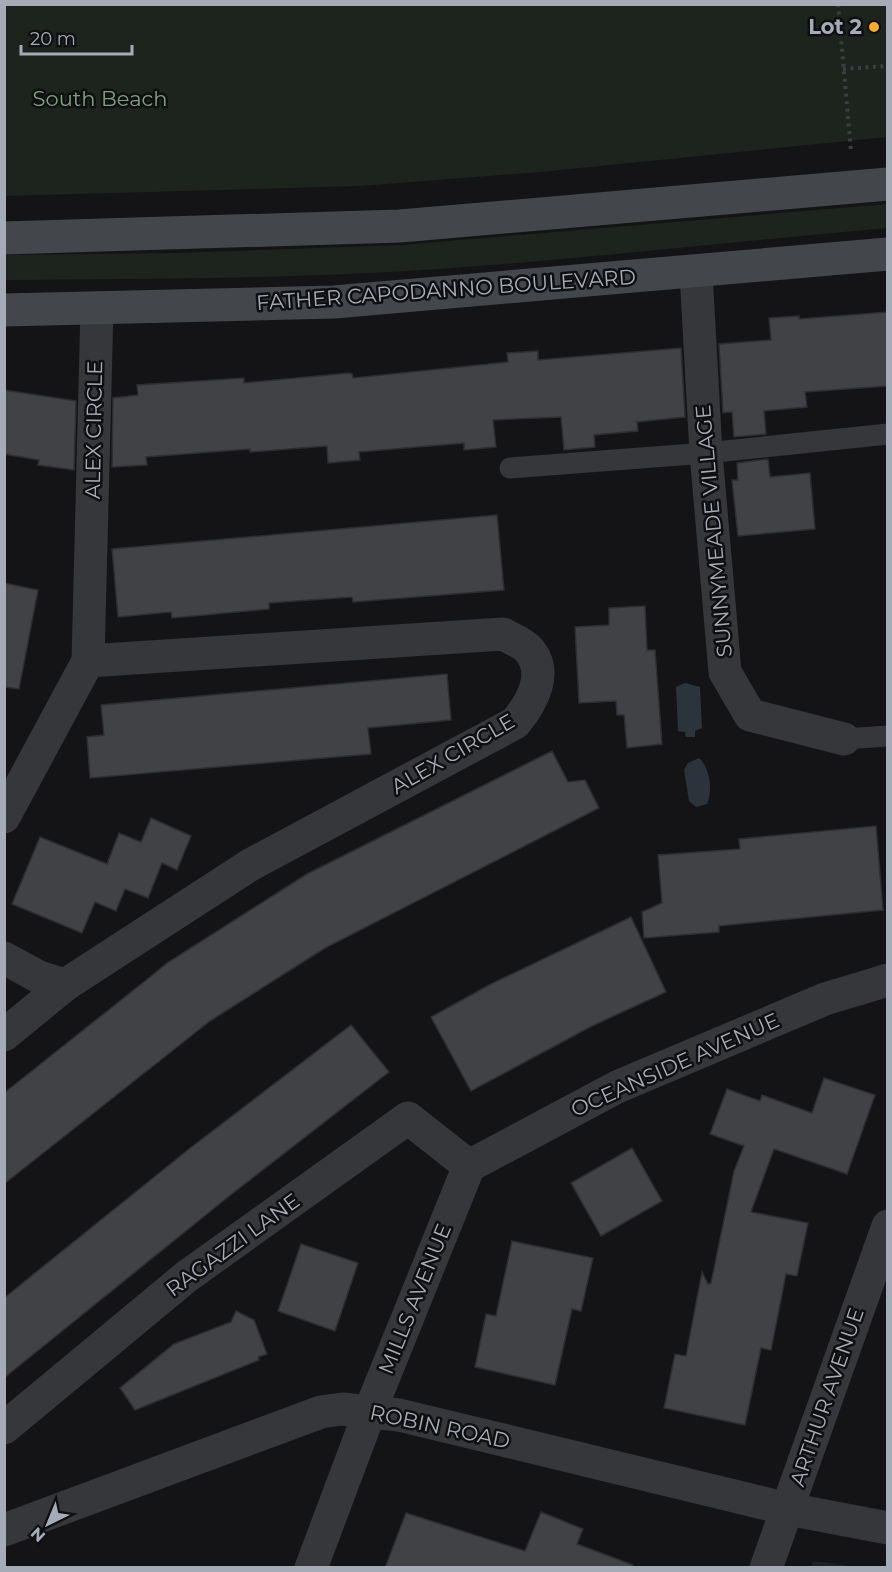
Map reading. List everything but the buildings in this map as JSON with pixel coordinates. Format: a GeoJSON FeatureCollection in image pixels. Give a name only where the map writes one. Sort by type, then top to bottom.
{"type":"FeatureCollection","features":[{"type":"Feature","properties":{"kind":"main road"},"geometry":{"type":"LineString","coordinates":[[4,238],[400,226],[888,184]]}},
{"type":"Feature","properties":{"kind":"main road","name":"FATHER CAPODANNO BOULEVARD"},"geometry":{"type":"LineString","coordinates":[[4,310],[334,302],[888,254]]}},
{"type":"Feature","properties":{"kind":"street","name":"SUNNYMEADE VILLAGE"},"geometry":{"type":"LineString","coordinates":[[696,272],[706,453],[725,672],[750,716],[844,739]]}},
{"type":"Feature","properties":{"kind":"street","name":"ALEX CIRCLE"},"geometry":{"type":"LineString","coordinates":[[4,817],[88,661],[97,308]]}},
{"type":"Feature","properties":{"kind":"street","name":"ALEX CIRCLE"},"geometry":{"type":"LineString","coordinates":[[4,1035],[64,985],[250,865],[515,723],[528,707],[536,689],[538,666],[527,647],[503,634],[88,661]]}},
{"type":"Feature","properties":{"kind":"street"},"geometry":{"type":"LineString","coordinates":[[4,957],[39,977],[64,985]]}},
{"type":"Feature","properties":{"kind":"street","name":"OCEANSIDE AVENUE"},"geometry":{"type":"LineString","coordinates":[[469,1166],[617,1087],[814,1003],[888,980]]}},
{"type":"Feature","properties":{"kind":"street","name":"RAGAZZI LANE"},"geometry":{"type":"LineString","coordinates":[[4,1428],[186,1277],[408,1118],[469,1166]]}},
{"type":"Feature","properties":{"kind":"street","name":"MILLS AVENUE"},"geometry":{"type":"LineString","coordinates":[[311,1568],[370,1411],[469,1166]]}},
{"type":"Feature","properties":{"kind":"street","name":"ARTHUR AVENUE"},"geometry":{"type":"LineString","coordinates":[[766,1568],[888,1226]]}},
{"type":"Feature","properties":{"kind":"street","name":"ROBIN ROAD"},"geometry":{"type":"LineString","coordinates":[[4,1530],[321,1412],[342,1409],[399,1415],[788,1509],[888,1528]]}},
{"type":"Feature","properties":{"kind":"lane"},"geometry":{"type":"LineString","coordinates":[[510,468],[706,453],[888,434]]}},
{"type":"Feature","properties":{"kind":"lane","name":"SUNNYMEADE VILLAGE"},"geometry":{"type":"LineString","coordinates":[[844,739],[888,736]]}},
{"type":"Feature","properties":{"kind":"path"},"geometry":{"type":"LineString","coordinates":[[838,4],[851,152]]}},
{"type":"Feature","properties":{"kind":"path"},"geometry":{"type":"LineString","coordinates":[[843,69],[888,66]]}},
{"type":"Feature","properties":{"kind":"shaded area"},"geometry":{"type":"Polygon","coordinates":[[[685,683],[700,687],[702,728],[695,731],[695,737],[686,737],[685,732],[678,731],[676,687],[685,683]]]}},
{"type":"Feature","properties":{"kind":"shaded area"},"geometry":{"type":"Polygon","coordinates":[[[699,758],[708,773],[710,792],[707,804],[696,807],[689,801],[684,770],[688,763],[699,758]]]}},
{"type":"Feature","properties":{"kind":"shaded area"},"geometry":{"type":"Polygon","coordinates":[[[813,1561],[830,1563],[855,1567],[811,1567],[813,1561]]]}},
{"type":"Feature","properties":{"kind":"green space","name":"South Beach"},"geometry":{"type":"Polygon","coordinates":[[[4,5],[887,5],[887,137],[540,172],[361,186],[5,196],[4,5]]]}},
{"type":"Feature","properties":{"kind":"green space"},"geometry":{"type":"Polygon","coordinates":[[[887,204],[887,228],[528,262],[307,276],[5,280],[5,255],[175,253],[402,245],[887,204]]]}},
{"type":"Feature","properties":{"kind":"place","name":"Lot 2"},"geometry":{"type":"Point","coordinates":[874,27]}}]}
